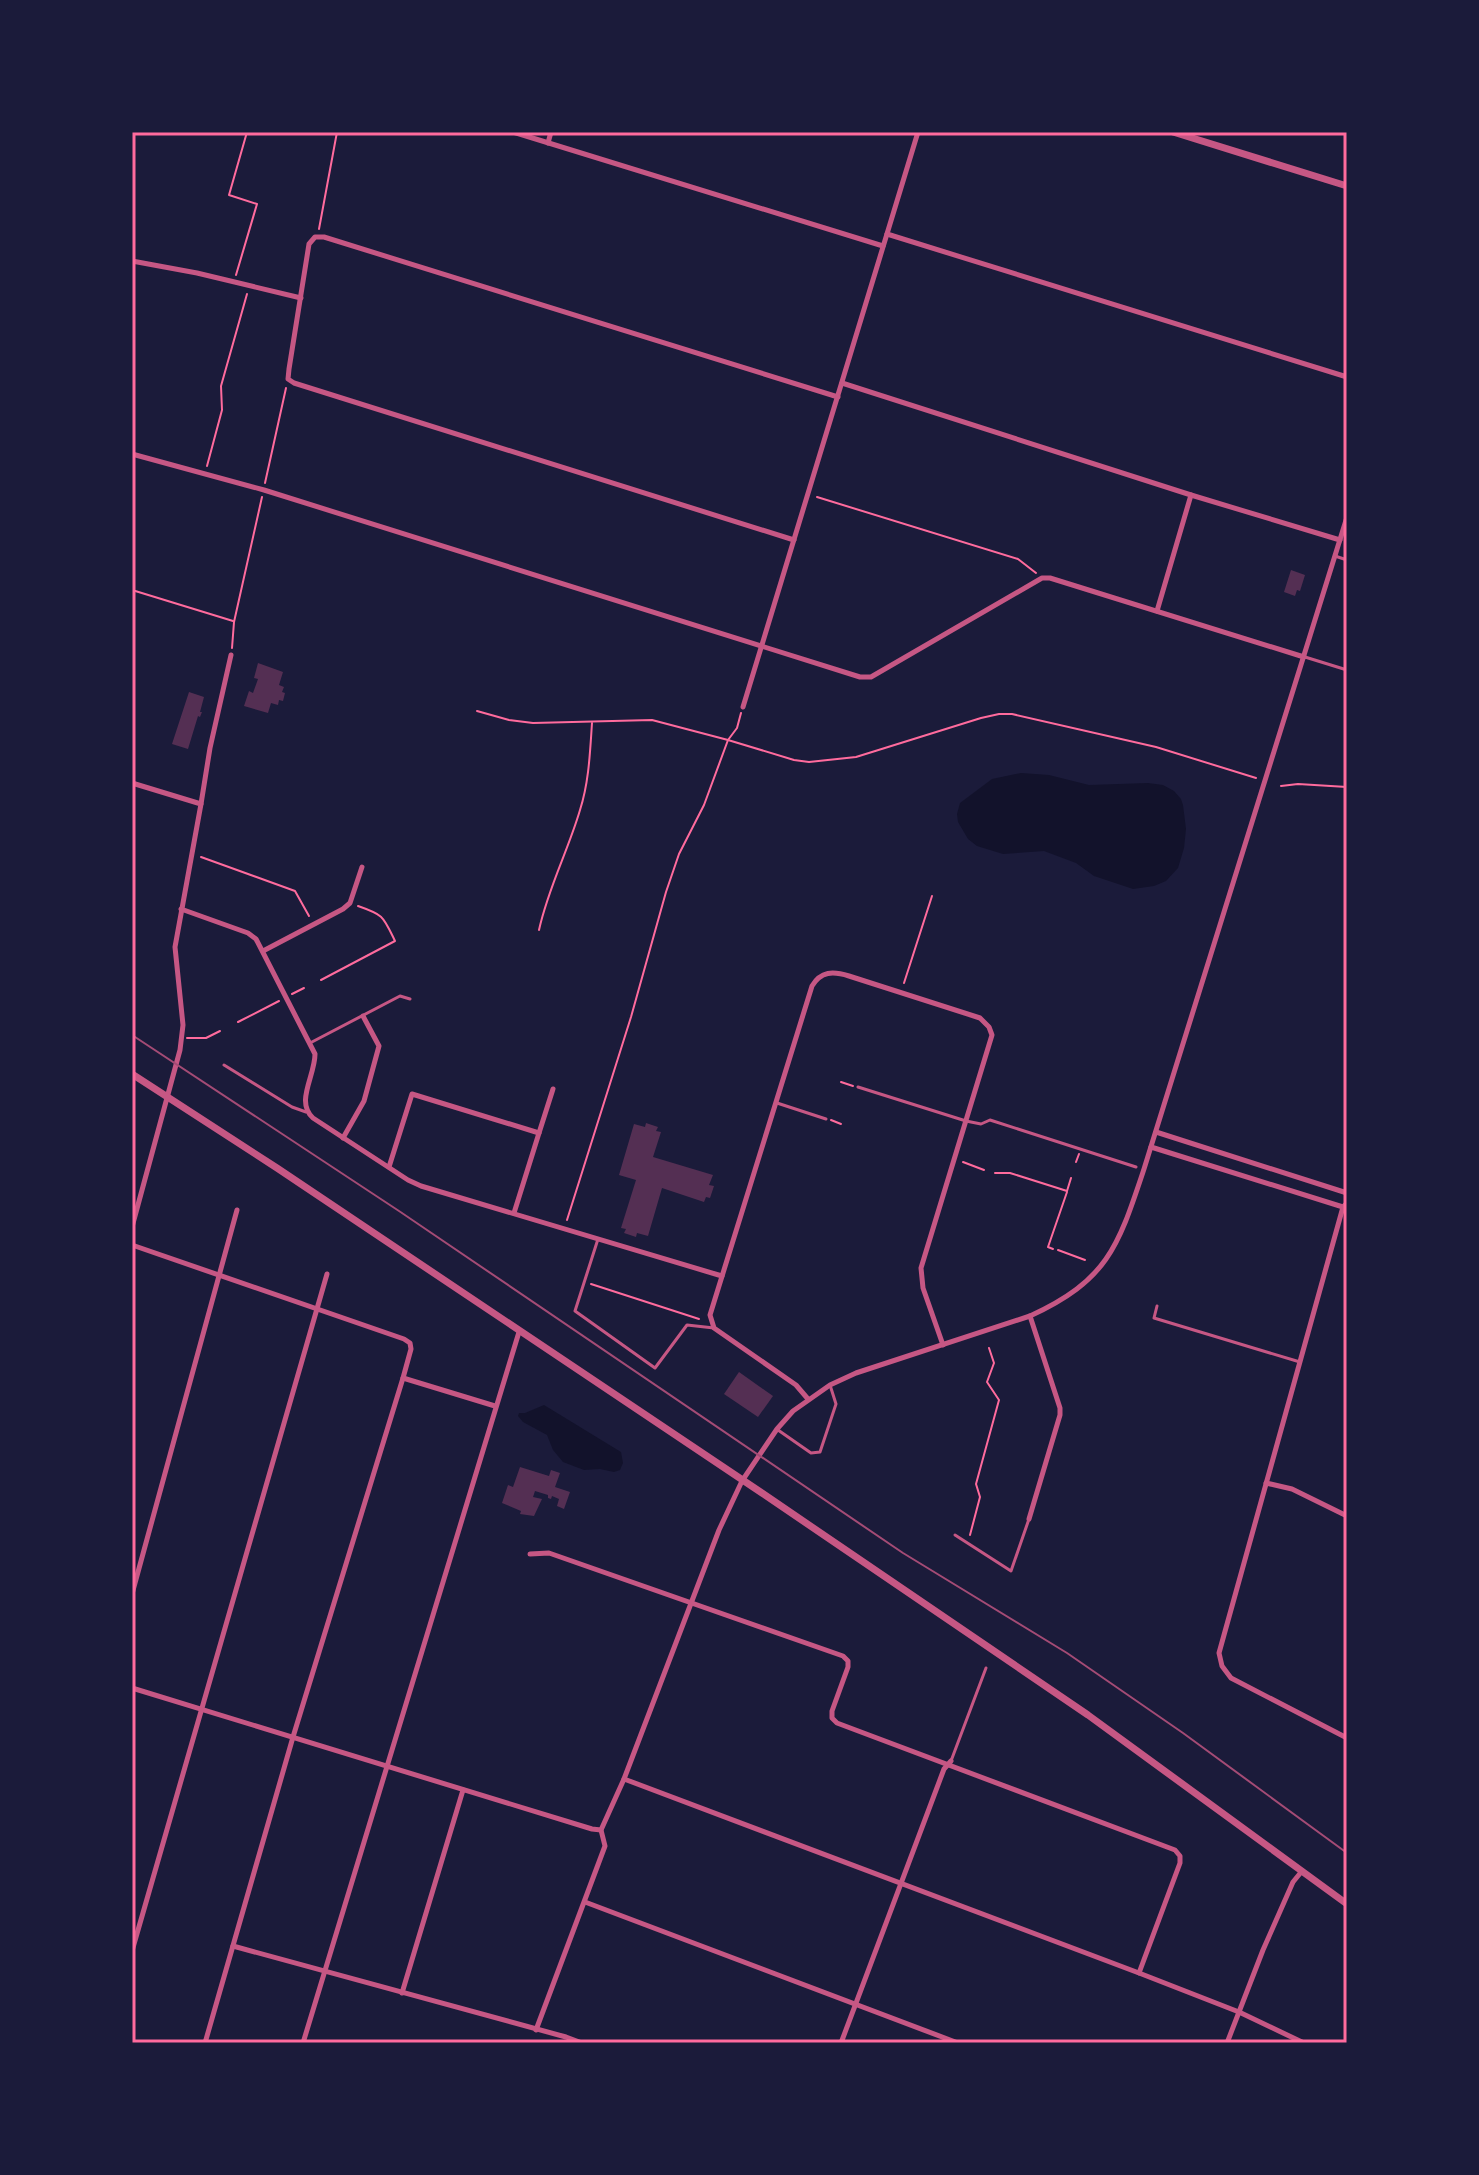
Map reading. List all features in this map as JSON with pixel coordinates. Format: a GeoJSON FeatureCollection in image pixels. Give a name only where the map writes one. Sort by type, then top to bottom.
{"type":"FeatureCollection","features":[{"type":"Feature","properties":{"kind":"street"},"geometry":{"type":"LineString","coordinates":[[513,132],[884,246]]}},
{"type":"Feature","properties":{"kind":"street"},"geometry":{"type":"LineString","coordinates":[[548,143],[551,132]]}},
{"type":"Feature","properties":{"kind":"street"},"geometry":{"type":"LineString","coordinates":[[743,707],[918,132]]}},
{"type":"Feature","properties":{"kind":"street"},"geometry":{"type":"LineString","coordinates":[[1173,132],[1347,186]]}},
{"type":"Feature","properties":{"kind":"street"},"geometry":{"type":"LineString","coordinates":[[887,234],[1347,377]]}},
{"type":"Feature","properties":{"kind":"street"},"geometry":{"type":"LineString","coordinates":[[794,540],[294,383],[288,379],[309,244],[315,237],[324,237],[838,397]]}},
{"type":"Feature","properties":{"kind":"street"},"geometry":{"type":"LineString","coordinates":[[132,261],[301,298]]}},
{"type":"Feature","properties":{"kind":"street"},"geometry":{"type":"LineString","coordinates":[[842,383],[1340,540]]}},
{"type":"Feature","properties":{"kind":"street"},"geometry":{"type":"LineString","coordinates":[[132,454],[264,490],[860,677],[871,677],[1042,578],[1304,657]]}},
{"type":"Feature","properties":{"kind":"street"},"geometry":{"type":"LineString","coordinates":[[1157,611],[1191,495]]}},
{"type":"Feature","properties":{"kind":"street"},"geometry":{"type":"LineString","coordinates":[[536,2030],[605,1846],[601,1830],[624,1779],[719,1530],[742,1481],[777,1429],[808,1399],[856,1373],[1030,1316],[1070,1295],[1088,1281],[1105,1261],[1126,1226],[1347,517]]}},
{"type":"Feature","properties":{"kind":"street"},"geometry":{"type":"LineString","coordinates":[[132,1227],[182,1038],[175,947],[210,748],[231,655]]}},
{"type":"Feature","properties":{"kind":"street"},"geometry":{"type":"LineString","coordinates":[[132,783],[201,804]]}},
{"type":"Feature","properties":{"kind":"street"},"geometry":{"type":"LineString","coordinates":[[263,951],[343,909],[350,903],[362,867]]}},
{"type":"Feature","properties":{"kind":"street"},"geometry":{"type":"LineString","coordinates":[[181,909],[248,933],[256,939],[315,1054],[315,1065],[304,1103],[306,1112],[343,1138],[421,1186],[722,1276]]}},
{"type":"Feature","properties":{"kind":"street"},"geometry":{"type":"LineString","coordinates":[[808,1399],[796,1385],[714,1328],[710,1315],[812,986],[817,977],[828,972],[838,972],[980,1018],[992,1035],[921,1268],[923,1288],[943,1345]]}},
{"type":"Feature","properties":{"kind":"street"},"geometry":{"type":"LineString","coordinates":[[343,1138],[364,1101],[379,1046],[363,1016]]}},
{"type":"Feature","properties":{"kind":"street"},"geometry":{"type":"LineString","coordinates":[[132,1074],[277,1168],[1088,1715],[1347,1904]]}},
{"type":"Feature","properties":{"kind":"street"},"geometry":{"type":"LineString","coordinates":[[514,1213],[553,1089]]}},
{"type":"Feature","properties":{"kind":"street"},"geometry":{"type":"LineString","coordinates":[[389,1167],[412,1094],[539,1133]]}},
{"type":"Feature","properties":{"kind":"street"},"geometry":{"type":"LineString","coordinates":[[1156,1132],[1347,1193]]}},
{"type":"Feature","properties":{"kind":"street"},"geometry":{"type":"LineString","coordinates":[[1151,1147],[1345,1205],[1219,1653],[1222,1666],[1231,1678],[1347,1738]]}},
{"type":"Feature","properties":{"kind":"street"},"geometry":{"type":"LineString","coordinates":[[132,1594],[237,1210]]}},
{"type":"Feature","properties":{"kind":"street"},"geometry":{"type":"LineString","coordinates":[[132,1245],[404,1339],[410,1343],[411,1349],[293,1737],[205,2043]]}},
{"type":"Feature","properties":{"kind":"street"},"geometry":{"type":"LineString","coordinates":[[132,1951],[327,1274]]}},
{"type":"Feature","properties":{"kind":"street"},"geometry":{"type":"LineString","coordinates":[[1029,1519],[1060,1415],[1030,1316]]}},
{"type":"Feature","properties":{"kind":"street"},"geometry":{"type":"LineString","coordinates":[[303,2043],[519,1332]]}},
{"type":"Feature","properties":{"kind":"street"},"geometry":{"type":"LineString","coordinates":[[403,1378],[495,1406]]}},
{"type":"Feature","properties":{"kind":"street"},"geometry":{"type":"LineString","coordinates":[[1266,1483],[1292,1489],[1347,1516]]}},
{"type":"Feature","properties":{"kind":"street"},"geometry":{"type":"LineString","coordinates":[[530,1554],[549,1553],[843,1656],[848,1661],[848,1667],[832,1711],[832,1718],[837,1723],[1175,1850],[1180,1856],[1180,1863],[1139,1973]]}},
{"type":"Feature","properties":{"kind":"street"},"geometry":{"type":"LineString","coordinates":[[132,1688],[601,1830]]}},
{"type":"Feature","properties":{"kind":"street"},"geometry":{"type":"LineString","coordinates":[[841,2043],[944,1769],[950,1763]]}},
{"type":"Feature","properties":{"kind":"street"},"geometry":{"type":"LineString","coordinates":[[624,1779],[1139,1973],[1239,2012],[1304,2043]]}},
{"type":"Feature","properties":{"kind":"street"},"geometry":{"type":"LineString","coordinates":[[402,1993],[463,1790]]}},
{"type":"Feature","properties":{"kind":"street"},"geometry":{"type":"LineString","coordinates":[[1227,2043],[1263,1950],[1293,1882],[1302,1871]]}},
{"type":"Feature","properties":{"kind":"street"},"geometry":{"type":"LineString","coordinates":[[585,1901],[958,2043]]}},
{"type":"Feature","properties":{"kind":"street"},"geometry":{"type":"LineString","coordinates":[[233,1946],[582,2043]]}},
{"type":"Feature","properties":{"kind":"lane"},"geometry":{"type":"LineString","coordinates":[[1335,556],[1347,560]]}},
{"type":"Feature","properties":{"kind":"lane"},"geometry":{"type":"LineString","coordinates":[[1304,657],[1347,670]]}},
{"type":"Feature","properties":{"kind":"lane"},"geometry":{"type":"LineString","coordinates":[[310,1043],[400,996],[410,999]]}},
{"type":"Feature","properties":{"kind":"lane"},"geometry":{"type":"LineString","coordinates":[[224,1065],[292,1107],[306,1112]]}},
{"type":"Feature","properties":{"kind":"lane"},"geometry":{"type":"LineString","coordinates":[[858,1087],[966,1121],[981,1124],[990,1120],[1136,1167]]}},
{"type":"Feature","properties":{"kind":"lane"},"geometry":{"type":"LineString","coordinates":[[776,1103],[826,1119]]}},
{"type":"Feature","properties":{"kind":"lane"},"geometry":{"type":"LineString","coordinates":[[598,1239],[575,1311],[655,1368],[687,1325],[714,1328]]}},
{"type":"Feature","properties":{"kind":"lane"},"geometry":{"type":"LineString","coordinates":[[1157,1306],[1154,1318],[1300,1362]]}},
{"type":"Feature","properties":{"kind":"lane"},"geometry":{"type":"LineString","coordinates":[[777,1429],[811,1453],[820,1452],[836,1404],[830,1385]]}},
{"type":"Feature","properties":{"kind":"lane"},"geometry":{"type":"LineString","coordinates":[[955,1535],[1011,1571],[1029,1519]]}},
{"type":"Feature","properties":{"kind":"lane"},"geometry":{"type":"LineString","coordinates":[[950,1763],[986,1668]]}},
{"type":"Feature","properties":{"kind":"path"},"geometry":{"type":"LineString","coordinates":[[234,281],[257,204],[229,195],[247,132]]}},
{"type":"Feature","properties":{"kind":"path"},"geometry":{"type":"LineString","coordinates":[[315,237],[337,132]]}},
{"type":"Feature","properties":{"kind":"path"},"geometry":{"type":"LineString","coordinates":[[205,475],[222,410],[221,386],[249,285]]}},
{"type":"Feature","properties":{"kind":"path"},"geometry":{"type":"LineString","coordinates":[[231,655],[234,622],[288,379]]}},
{"type":"Feature","properties":{"kind":"path"},"geometry":{"type":"LineString","coordinates":[[808,494],[1018,559],[1042,578]]}},
{"type":"Feature","properties":{"kind":"path"},"geometry":{"type":"LineString","coordinates":[[132,590],[234,622]]}},
{"type":"Feature","properties":{"kind":"path"},"geometry":{"type":"LineString","coordinates":[[565,1229],[666,892],[679,854],[704,805],[743,707]]}},
{"type":"Feature","properties":{"kind":"path"},"geometry":{"type":"LineString","coordinates":[[477,711],[533,723],[652,720],[809,762],[856,757],[981,718],[1012,714],[1156,747],[1264,781]]}},
{"type":"Feature","properties":{"kind":"path"},"geometry":{"type":"LineString","coordinates":[[539,930],[549,893],[580,810],[593,721]]}},
{"type":"Feature","properties":{"kind":"path"},"geometry":{"type":"LineString","coordinates":[[1281,786],[1347,787]]}},
{"type":"Feature","properties":{"kind":"path"},"geometry":{"type":"LineString","coordinates":[[192,853],[295,891],[313,924]]}},
{"type":"Feature","properties":{"kind":"path"},"geometry":{"type":"LineString","coordinates":[[901,992],[932,896]]}},
{"type":"Feature","properties":{"kind":"path"},"geometry":{"type":"LineString","coordinates":[[321,980],[395,941],[380,914],[350,903]]}},
{"type":"Feature","properties":{"kind":"path"},"geometry":{"type":"LineString","coordinates":[[238,1022],[304,988]]}},
{"type":"Feature","properties":{"kind":"path"},"geometry":{"type":"LineString","coordinates":[[182,1038],[206,1038],[220,1031]]}},
{"type":"Feature","properties":{"kind":"path"},"geometry":{"type":"LineString","coordinates":[[841,1082],[858,1087]]}},
{"type":"Feature","properties":{"kind":"path"},"geometry":{"type":"LineString","coordinates":[[826,1119],[841,1124]]}},
{"type":"Feature","properties":{"kind":"path"},"geometry":{"type":"LineString","coordinates":[[954,1159],[984,1170]]}},
{"type":"Feature","properties":{"kind":"path"},"geometry":{"type":"LineString","coordinates":[[995,1173],[1010,1173],[1067,1191]]}},
{"type":"Feature","properties":{"kind":"path"},"geometry":{"type":"LineString","coordinates":[[1053,1249],[1048,1247],[1071,1178]]}},
{"type":"Feature","properties":{"kind":"path"},"geometry":{"type":"LineString","coordinates":[[1058,1250],[1085,1260]]}},
{"type":"Feature","properties":{"kind":"path"},"geometry":{"type":"LineString","coordinates":[[585,1282],[697,1318],[714,1328]]}},
{"type":"Feature","properties":{"kind":"path"},"geometry":{"type":"LineString","coordinates":[[968,1542],[980,1497],[976,1484],[999,1400],[987,1382],[994,1363],[989,1348]]}},
{"type":"Feature","properties":{"kind":"shaded area"},"geometry":{"type":"Polygon","coordinates":[[[1021,773],[1049,775],[1089,785],[1148,783],[1163,785],[1174,791],[1183,805],[1186,829],[1178,868],[1166,881],[1133,889],[1094,876],[1076,863],[1044,851],[1003,854],[977,846],[968,839],[958,822],[960,803],[992,779],[1021,773]]]}},
{"type":"Feature","properties":{"kind":"shaded area"},"geometry":{"type":"Polygon","coordinates":[[[544,1405],[621,1452],[623,1463],[620,1470],[584,1470],[563,1462],[553,1450],[547,1435],[518,1416],[544,1405]]]}},
{"type":"Feature","properties":{"kind":"building"},"geometry":{"type":"Polygon","coordinates":[[[1291,570],[1305,575],[1295,596],[1284,592],[1291,570]]]}},
{"type":"Feature","properties":{"kind":"building"},"geometry":{"type":"Polygon","coordinates":[[[258,663],[283,672],[279,685],[284,687],[283,701],[279,700],[278,705],[271,703],[268,713],[244,706],[249,691],[253,693],[258,679],[254,678],[258,663]]]}},
{"type":"Feature","properties":{"kind":"building"},"geometry":{"type":"Polygon","coordinates":[[[189,692],[204,697],[202,712],[188,749],[172,744],[189,692]]]}},
{"type":"Feature","properties":{"kind":"building"},"geometry":{"type":"Polygon","coordinates":[[[646,1123],[658,1127],[656,1131],[661,1132],[653,1157],[713,1175],[709,1185],[714,1186],[710,1198],[706,1197],[704,1202],[662,1188],[648,1236],[637,1233],[636,1237],[624,1233],[626,1229],[621,1228],[636,1180],[619,1175],[634,1124],[645,1127],[646,1123]]]}},
{"type":"Feature","properties":{"kind":"building"},"geometry":{"type":"Polygon","coordinates":[[[739,1372],[773,1396],[758,1417],[724,1394],[739,1372]]]}},
{"type":"Feature","properties":{"kind":"building"},"geometry":{"type":"Polygon","coordinates":[[[520,1467],[549,1476],[551,1470],[560,1473],[555,1487],[570,1492],[564,1509],[557,1506],[559,1499],[548,1498],[548,1495],[535,1491],[533,1497],[542,1499],[534,1516],[520,1514],[521,1511],[502,1503],[508,1485],[513,1487],[520,1467]]]}},
{"type":"Feature","properties":{"kind":"tram line"},"geometry":{"type":"LineString","coordinates":[[132,1035],[399,1211],[903,1553],[1067,1653],[1347,1853]]}}]}
